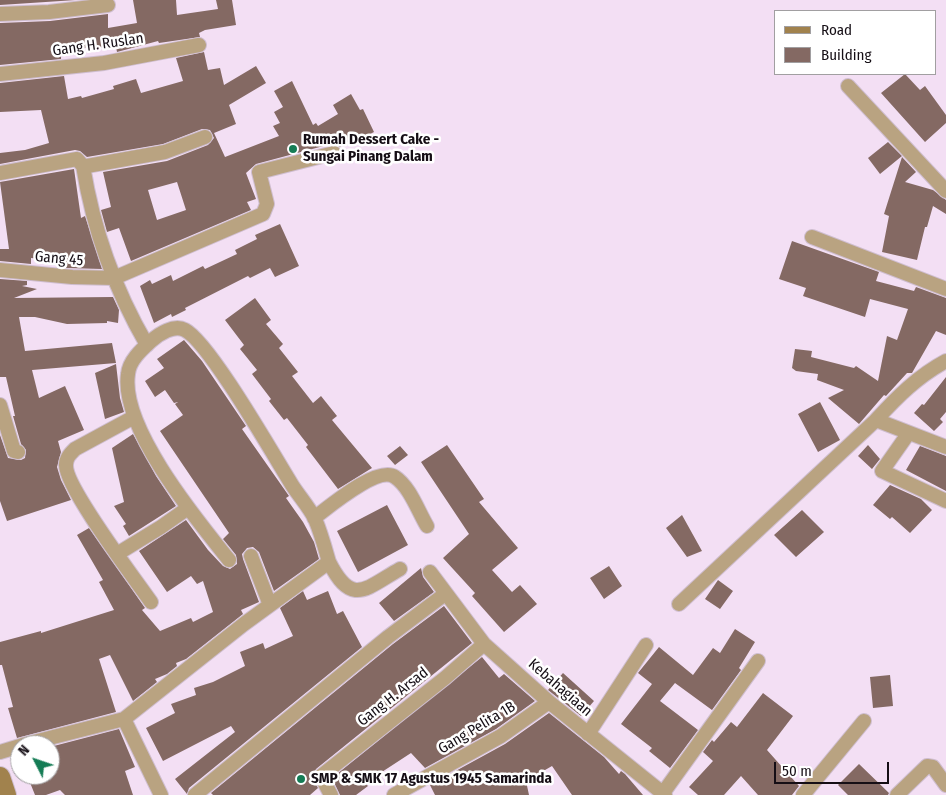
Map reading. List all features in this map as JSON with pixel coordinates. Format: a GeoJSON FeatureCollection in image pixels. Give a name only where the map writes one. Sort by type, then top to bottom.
{"type":"FeatureCollection","features":[{"type":"Feature","properties":{"kind":"street"},"geometry":{"type":"LineString","coordinates":[[0,14],[49,12],[108,5]]}},
{"type":"Feature","properties":{"kind":"street","name":"Gang H. Ruslan"},"geometry":{"type":"LineString","coordinates":[[0,74],[104,63],[199,45]]}},
{"type":"Feature","properties":{"kind":"street"},"geometry":{"type":"LineString","coordinates":[[848,86],[946,191]]}},
{"type":"Feature","properties":{"kind":"street"},"geometry":{"type":"LineString","coordinates":[[83,166],[165,152],[205,138]]}},
{"type":"Feature","properties":{"kind":"street"},"geometry":{"type":"LineString","coordinates":[[114,278],[263,214],[267,204],[259,172],[334,153]]}},
{"type":"Feature","properties":{"kind":"street"},"geometry":{"type":"LineString","coordinates":[[0,173],[77,159],[83,166],[89,205],[114,278],[147,345]]}},
{"type":"Feature","properties":{"kind":"street"},"geometry":{"type":"LineString","coordinates":[[812,237],[946,289]]}},
{"type":"Feature","properties":{"kind":"street","name":"Gang 45"},"geometry":{"type":"LineString","coordinates":[[0,270],[72,277],[114,278]]}},
{"type":"Feature","properties":{"kind":"street"},"geometry":{"type":"LineString","coordinates":[[228,560],[188,508],[134,417],[127,388],[128,372],[133,360],[160,334],[174,329],[184,329],[194,337],[223,376],[314,518],[329,562],[337,578],[351,590],[360,591],[400,569]]}},
{"type":"Feature","properties":{"kind":"street"},"geometry":{"type":"LineString","coordinates":[[679,604],[876,420],[905,389],[929,370],[946,361]]}},
{"type":"Feature","properties":{"kind":"street"},"geometry":{"type":"LineString","coordinates":[[0,405],[10,445],[14,451],[18,452]]}},
{"type":"Feature","properties":{"kind":"street"},"geometry":{"type":"LineString","coordinates":[[134,417],[75,450],[68,456],[66,463],[68,476],[78,496],[116,554],[151,602]]}},
{"type":"Feature","properties":{"kind":"street"},"geometry":{"type":"LineString","coordinates":[[876,420],[908,434],[946,447]]}},
{"type":"Feature","properties":{"kind":"street"},"geometry":{"type":"LineString","coordinates":[[908,434],[882,471],[946,501]]}},
{"type":"Feature","properties":{"kind":"street"},"geometry":{"type":"LineString","coordinates":[[314,518],[355,489],[377,476],[387,474],[395,477],[406,489],[427,526]]}},
{"type":"Feature","properties":{"kind":"street"},"geometry":{"type":"LineString","coordinates":[[116,554],[162,527],[188,508]]}},
{"type":"Feature","properties":{"kind":"street"},"geometry":{"type":"LineString","coordinates":[[251,556],[270,605]]}},
{"type":"Feature","properties":{"kind":"street"},"geometry":{"type":"LineString","coordinates":[[59,735],[124,718],[270,605],[329,562]]}},
{"type":"Feature","properties":{"kind":"street","name":"Kebahagiaan"},"geometry":{"type":"LineString","coordinates":[[430,572],[444,594],[484,644],[549,702],[664,794]]}},
{"type":"Feature","properties":{"kind":"street"},"geometry":{"type":"LineString","coordinates":[[195,795],[388,637],[444,594]]}},
{"type":"Feature","properties":{"kind":"street","name":"Gang H. Arsad"},"geometry":{"type":"LineString","coordinates":[[331,795],[322,776],[484,644]]}},
{"type":"Feature","properties":{"kind":"street"},"geometry":{"type":"LineString","coordinates":[[588,734],[646,645]]}},
{"type":"Feature","properties":{"kind":"street"},"geometry":{"type":"LineString","coordinates":[[664,794],[758,661]]}},
{"type":"Feature","properties":{"kind":"street","name":"Gang Pelita 1B"},"geometry":{"type":"LineString","coordinates":[[394,795],[501,736],[549,702]]}},
{"type":"Feature","properties":{"kind":"street"},"geometry":{"type":"LineString","coordinates":[[124,718],[161,795]]}},
{"type":"Feature","properties":{"kind":"street"},"geometry":{"type":"LineString","coordinates":[[803,795],[864,721]]}},
{"type":"Feature","properties":{"kind":"street"},"geometry":{"type":"LineString","coordinates":[[897,795],[926,766],[933,767],[946,785]]}},
{"type":"Feature","properties":{"kind":"street"},"geometry":{"type":"LineString","coordinates":[[0,777],[6,795]]}},
{"type":"Feature","properties":{"kind":"building"},"geometry":{"type":"Polygon","coordinates":[[[0,0],[76,0],[0,5],[0,0]]]}},
{"type":"Feature","properties":{"kind":"building"},"geometry":{"type":"Polygon","coordinates":[[[133,0],[176,0],[177,15],[218,9],[216,0],[232,0],[236,25],[205,30],[199,33],[200,37],[159,43],[158,41],[117,52],[116,47],[77,48],[78,54],[61,56],[61,59],[0,65],[0,23],[50,21],[108,14],[108,28],[137,23],[133,0]]]}},
{"type":"Feature","properties":{"kind":"building"},"geometry":{"type":"Polygon","coordinates":[[[204,52],[208,70],[220,68],[224,85],[256,66],[266,83],[229,105],[236,124],[214,133],[225,157],[279,136],[273,126],[280,123],[274,112],[283,107],[274,91],[292,81],[313,125],[316,123],[318,126],[338,114],[333,105],[351,94],[360,110],[363,109],[374,132],[354,142],[352,139],[340,147],[331,144],[256,164],[246,173],[256,199],[247,202],[251,210],[131,261],[119,228],[107,232],[101,210],[111,207],[103,172],[167,161],[208,145],[214,138],[210,130],[202,129],[163,144],[87,157],[80,151],[75,150],[0,164],[0,153],[25,150],[49,143],[41,110],[0,112],[0,83],[64,76],[68,99],[81,96],[82,98],[114,89],[113,86],[136,79],[141,93],[183,81],[176,58],[204,52]],[[177,182],[148,190],[157,220],[186,210],[177,182]]]}},
{"type":"Feature","properties":{"kind":"building"},"geometry":{"type":"Polygon","coordinates":[[[906,75],[920,90],[925,86],[946,115],[946,123],[925,142],[881,93],[906,75]]]}},
{"type":"Feature","properties":{"kind":"building"},"geometry":{"type":"Polygon","coordinates":[[[888,142],[902,156],[880,174],[868,158],[888,142]]]}},
{"type":"Feature","properties":{"kind":"building"},"geometry":{"type":"Polygon","coordinates":[[[902,157],[916,172],[905,182],[933,190],[946,200],[946,214],[933,206],[927,227],[925,227],[917,260],[882,252],[889,216],[884,214],[902,157]]]}},
{"type":"Feature","properties":{"kind":"building"},"geometry":{"type":"Polygon","coordinates":[[[74,169],[81,218],[85,216],[102,269],[66,268],[64,261],[31,258],[31,264],[0,261],[0,249],[9,249],[0,182],[74,169]]]}},
{"type":"Feature","properties":{"kind":"building"},"geometry":{"type":"Polygon","coordinates":[[[280,224],[299,266],[275,277],[270,268],[250,278],[248,276],[185,308],[186,310],[172,317],[171,314],[154,323],[140,286],[150,280],[152,284],[171,275],[173,281],[203,266],[205,269],[237,254],[235,250],[257,239],[255,235],[280,224]]]}},
{"type":"Feature","properties":{"kind":"building"},"geometry":{"type":"Polygon","coordinates":[[[792,241],[879,272],[876,281],[914,291],[916,287],[946,298],[946,335],[936,331],[912,373],[907,373],[886,396],[884,395],[859,424],[828,398],[844,390],[817,380],[818,374],[796,371],[792,368],[795,349],[812,351],[811,357],[854,368],[856,366],[878,381],[887,336],[897,340],[908,309],[870,299],[865,317],[803,296],[806,288],[779,279],[792,241]]]}},
{"type":"Feature","properties":{"kind":"building"},"geometry":{"type":"Polygon","coordinates":[[[0,279],[27,281],[27,285],[22,286],[37,289],[14,298],[113,297],[119,310],[118,323],[107,321],[107,323],[67,324],[35,317],[19,317],[25,351],[112,343],[116,363],[32,370],[39,398],[65,386],[84,430],[58,441],[61,452],[57,467],[71,500],[7,521],[0,501],[0,435],[8,458],[21,460],[25,458],[26,450],[21,444],[13,416],[15,416],[6,377],[0,377],[0,279]]]}},
{"type":"Feature","properties":{"kind":"building"},"geometry":{"type":"Polygon","coordinates":[[[255,298],[271,320],[266,324],[283,344],[279,348],[298,372],[292,376],[313,403],[321,396],[337,416],[332,420],[372,468],[338,489],[287,418],[284,420],[269,401],[271,399],[252,374],[257,370],[240,349],[244,345],[225,320],[255,298]]]}},
{"type":"Feature","properties":{"kind":"building"},"geometry":{"type":"Polygon","coordinates":[[[184,340],[202,361],[246,426],[242,429],[289,496],[286,498],[314,542],[319,559],[274,591],[259,552],[253,547],[247,548],[242,554],[243,559],[259,602],[241,610],[243,614],[186,659],[176,663],[177,666],[167,674],[155,679],[157,682],[133,701],[110,655],[99,659],[116,712],[28,735],[16,735],[8,708],[13,707],[2,665],[0,665],[0,642],[41,631],[41,633],[114,610],[99,582],[103,580],[77,535],[89,528],[145,608],[142,610],[160,631],[191,618],[193,622],[213,612],[203,581],[197,584],[191,576],[167,592],[139,551],[186,520],[208,550],[223,566],[230,569],[237,564],[236,555],[223,539],[229,533],[160,431],[183,415],[175,404],[178,402],[174,403],[165,390],[155,397],[145,381],[164,368],[157,359],[184,340]]]}},
{"type":"Feature","properties":{"kind":"building"},"geometry":{"type":"Polygon","coordinates":[[[116,364],[120,398],[124,412],[105,419],[95,373],[116,364]]]}},
{"type":"Feature","properties":{"kind":"building"},"geometry":{"type":"Polygon","coordinates":[[[946,377],[946,412],[940,419],[943,422],[934,431],[914,413],[922,404],[924,405],[946,377]]]}},
{"type":"Feature","properties":{"kind":"building"},"geometry":{"type":"Polygon","coordinates":[[[820,402],[840,440],[818,452],[798,414],[820,402]]]}},
{"type":"Feature","properties":{"kind":"building"},"geometry":{"type":"Polygon","coordinates":[[[133,434],[156,476],[176,506],[129,536],[123,526],[126,524],[114,506],[124,502],[112,448],[133,434]]]}},
{"type":"Feature","properties":{"kind":"building"},"geometry":{"type":"Polygon","coordinates":[[[447,445],[484,499],[479,502],[518,548],[492,570],[512,592],[520,585],[537,604],[504,632],[472,596],[475,593],[443,558],[469,534],[421,462],[447,445]]]}},
{"type":"Feature","properties":{"kind":"building"},"geometry":{"type":"Polygon","coordinates":[[[868,445],[880,459],[872,469],[858,456],[868,445]]]}},
{"type":"Feature","properties":{"kind":"building"},"geometry":{"type":"Polygon","coordinates":[[[400,446],[408,455],[395,465],[387,456],[400,446]]]}},
{"type":"Feature","properties":{"kind":"building"},"geometry":{"type":"Polygon","coordinates":[[[920,446],[946,456],[946,491],[906,470],[920,446]]]}},
{"type":"Feature","properties":{"kind":"building"},"geometry":{"type":"Polygon","coordinates":[[[890,485],[921,499],[932,510],[910,533],[892,517],[890,519],[873,505],[890,485]]]}},
{"type":"Feature","properties":{"kind":"building"},"geometry":{"type":"Polygon","coordinates":[[[387,505],[408,545],[358,572],[337,531],[387,505]]]}},
{"type":"Feature","properties":{"kind":"building"},"geometry":{"type":"Polygon","coordinates":[[[802,510],[824,532],[796,557],[774,535],[802,510]]]}},
{"type":"Feature","properties":{"kind":"building"},"geometry":{"type":"Polygon","coordinates":[[[682,515],[702,551],[687,557],[666,528],[682,515]]]}},
{"type":"Feature","properties":{"kind":"building"},"geometry":{"type":"Polygon","coordinates":[[[609,566],[622,586],[604,599],[590,578],[609,566]]]}},
{"type":"Feature","properties":{"kind":"building"},"geometry":{"type":"Polygon","coordinates":[[[421,568],[423,577],[434,592],[394,621],[379,603],[421,568]]]}},
{"type":"Feature","properties":{"kind":"building"},"geometry":{"type":"Polygon","coordinates":[[[718,580],[733,591],[720,609],[705,599],[718,580]]]}},
{"type":"Feature","properties":{"kind":"building"},"geometry":{"type":"Polygon","coordinates":[[[303,591],[307,600],[328,591],[337,614],[343,611],[362,647],[189,788],[187,794],[175,779],[235,732],[231,726],[163,761],[146,728],[175,713],[171,704],[196,695],[194,688],[213,682],[245,666],[240,652],[263,643],[265,649],[293,636],[280,608],[303,591]]]}},
{"type":"Feature","properties":{"kind":"building"},"geometry":{"type":"Polygon","coordinates":[[[444,606],[472,643],[316,769],[312,777],[318,788],[310,795],[213,795],[211,793],[393,644],[444,606]]]}},
{"type":"Feature","properties":{"kind":"building"},"geometry":{"type":"Polygon","coordinates":[[[735,629],[755,642],[739,668],[741,670],[712,710],[675,683],[660,701],[698,730],[670,768],[649,751],[652,748],[621,724],[652,684],[638,673],[659,647],[693,675],[713,648],[720,653],[735,629]]]}},
{"type":"Feature","properties":{"kind":"building"},"geometry":{"type":"Polygon","coordinates":[[[482,657],[499,678],[504,674],[535,701],[496,729],[425,768],[411,753],[365,783],[368,786],[356,795],[340,795],[332,778],[482,657]]]}},
{"type":"Feature","properties":{"kind":"building"},"geometry":{"type":"Polygon","coordinates":[[[563,673],[594,701],[581,716],[548,690],[563,673]]]}},
{"type":"Feature","properties":{"kind":"building"},"geometry":{"type":"Polygon","coordinates":[[[890,675],[893,706],[873,708],[870,677],[890,675]]]}},
{"type":"Feature","properties":{"kind":"building"},"geometry":{"type":"Polygon","coordinates":[[[763,693],[793,716],[767,750],[799,786],[792,795],[758,795],[741,776],[724,795],[698,795],[689,787],[713,761],[703,752],[712,740],[714,742],[731,722],[737,727],[763,693]]]}},
{"type":"Feature","properties":{"kind":"building"},"geometry":{"type":"Polygon","coordinates":[[[549,713],[604,757],[619,774],[621,771],[625,774],[643,795],[572,795],[552,766],[526,781],[529,795],[435,795],[430,785],[505,744],[549,713]]]}},
{"type":"Feature","properties":{"kind":"building"},"geometry":{"type":"Polygon","coordinates":[[[119,729],[135,767],[125,771],[133,795],[65,795],[60,790],[46,795],[35,795],[31,785],[60,785],[60,744],[119,729]]]}},
{"type":"Feature","properties":{"kind":"building"},"geometry":{"type":"Polygon","coordinates":[[[859,764],[889,793],[888,795],[848,795],[838,785],[859,764]]]}},
{"type":"Feature","properties":{"kind":"place","name":"Rumah Dessert Cake - Sungai Pinang Dalam"},"geometry":{"type":"Point","coordinates":[293,149]}},
{"type":"Feature","properties":{"kind":"place","name":"SMP & SMK 17 Agustus 1945 Samarinda"},"geometry":{"type":"Point","coordinates":[301,779]}}]}
